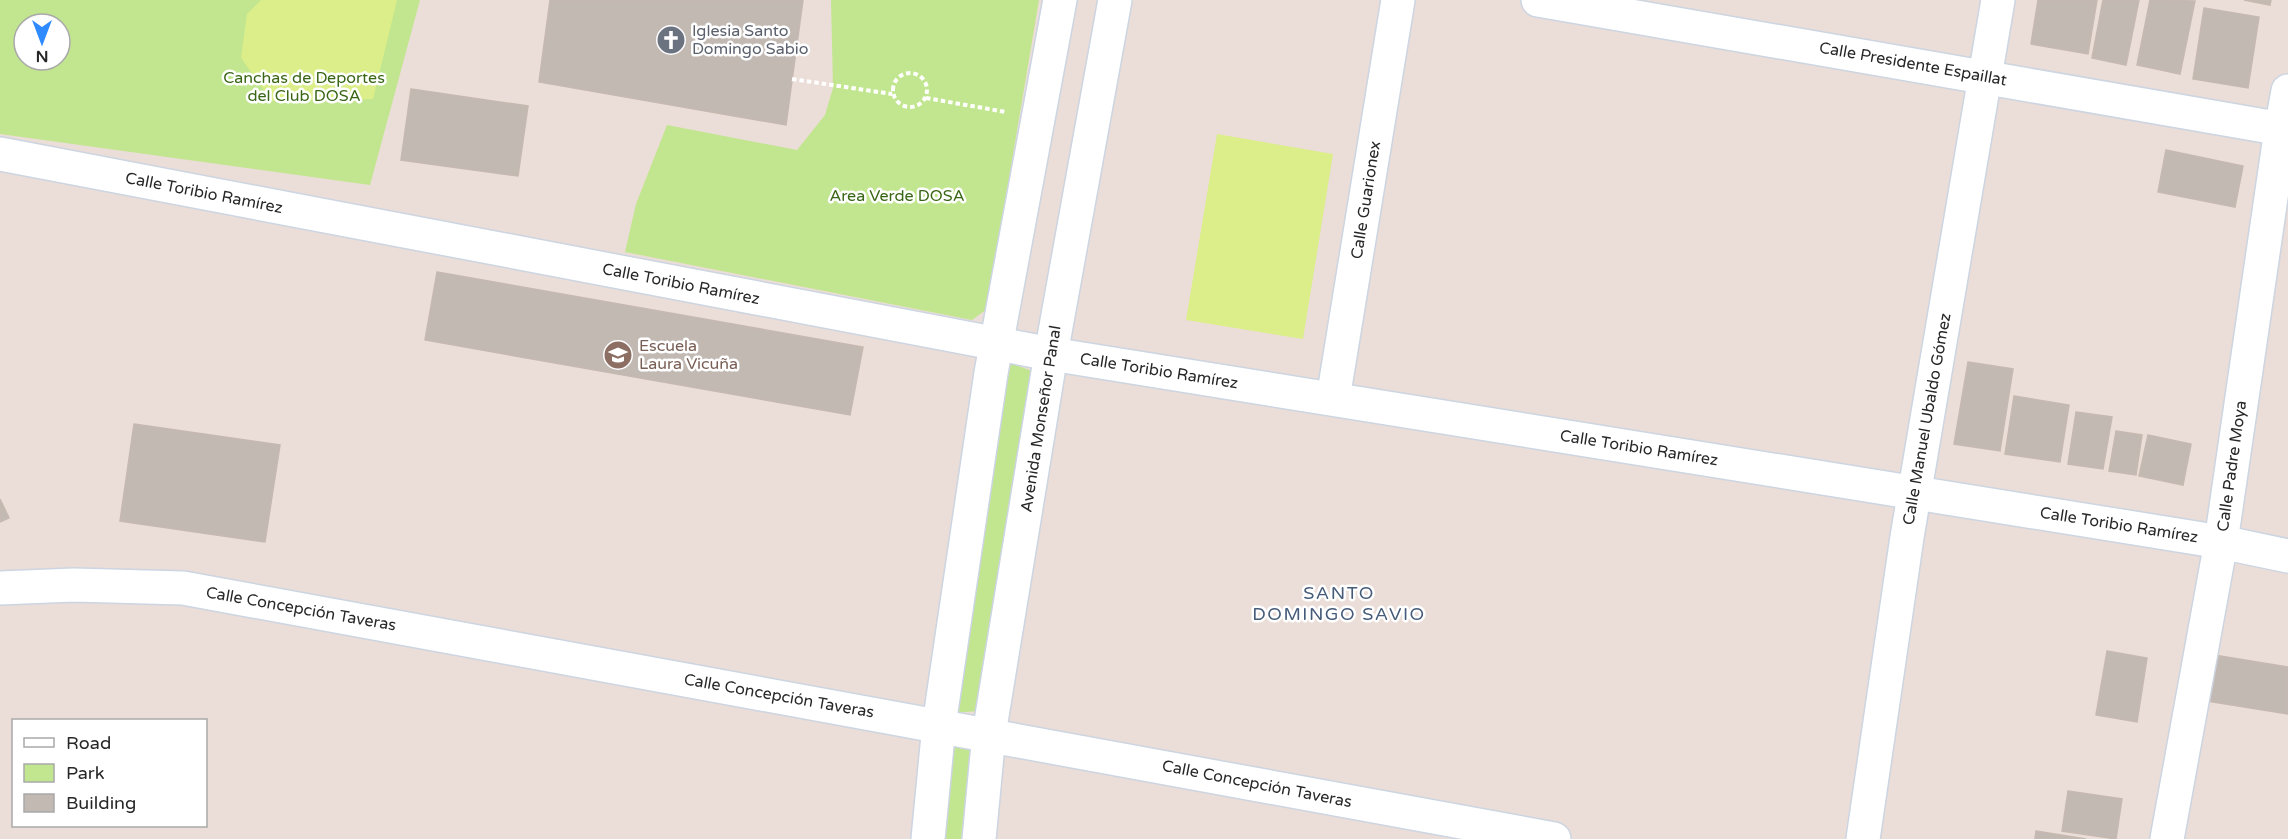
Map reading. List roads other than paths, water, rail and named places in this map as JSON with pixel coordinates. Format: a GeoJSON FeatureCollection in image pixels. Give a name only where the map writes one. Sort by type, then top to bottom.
{"type":"FeatureCollection","features":[{"type":"Feature","properties":{"kind":"street"},"geometry":{"type":"LineString","coordinates":[[928,839],[939,725],[991,373],[1060,0]]}},
{"type":"Feature","properties":{"kind":"street","name":"Avenida Monseñor Panal"},"geometry":{"type":"LineString","coordinates":[[979,839],[989,734],[1051,354],[1116,0]]}},
{"type":"Feature","properties":{"kind":"street","name":"Calle Guarionex"},"geometry":{"type":"LineString","coordinates":[[1333,399],[1398,0]]}},
{"type":"Feature","properties":{"kind":"street","name":"Calle Presidente Espaillat"},"geometry":{"type":"LineString","coordinates":[[1538,0],[1985,76],[2284,130]]}},
{"type":"Feature","properties":{"kind":"street","name":"Calle Manuel Ubaldo Gómez"},"geometry":{"type":"LineString","coordinates":[[1863,839],[1907,537],[1998,0]]}},
{"type":"Feature","properties":{"kind":"street","name":"Calle Padre Moya"},"geometry":{"type":"LineString","coordinates":[[2167,839],[2221,542],[2288,91]]}},
{"type":"Feature","properties":{"kind":"street","name":"Calle Toribio Ramírez"},"geometry":{"type":"LineString","coordinates":[[0,154],[1051,354],[2221,542],[2288,556]]}},
{"type":"Feature","properties":{"kind":"street","name":"Calle Concepción Taveras"},"geometry":{"type":"LineString","coordinates":[[0,588],[74,585],[183,588],[1554,839]]}},
{"type":"Feature","properties":{"kind":"place","name":"Iglesia Santo Domingo Sabio"},"geometry":{"type":"Point","coordinates":[671,40]}},
{"type":"Feature","properties":{"kind":"place","name":"Escuela Laura Vicuña"},"geometry":{"type":"Point","coordinates":[618,355]}},
{"type":"Feature","properties":{"kind":"district","name":"SANTO DOMINGO SAVIO"},"geometry":{"type":"Point","coordinates":[1339,603]}},
{"type":"Feature","properties":{"kind":"park label","name":"Canchas de Deportes del Club DOSA"},"geometry":{"type":"Point","coordinates":[304,87]}},
{"type":"Feature","properties":{"kind":"park label","name":"Area Verde DOSA"},"geometry":{"type":"Point","coordinates":[897,196]}}]}
